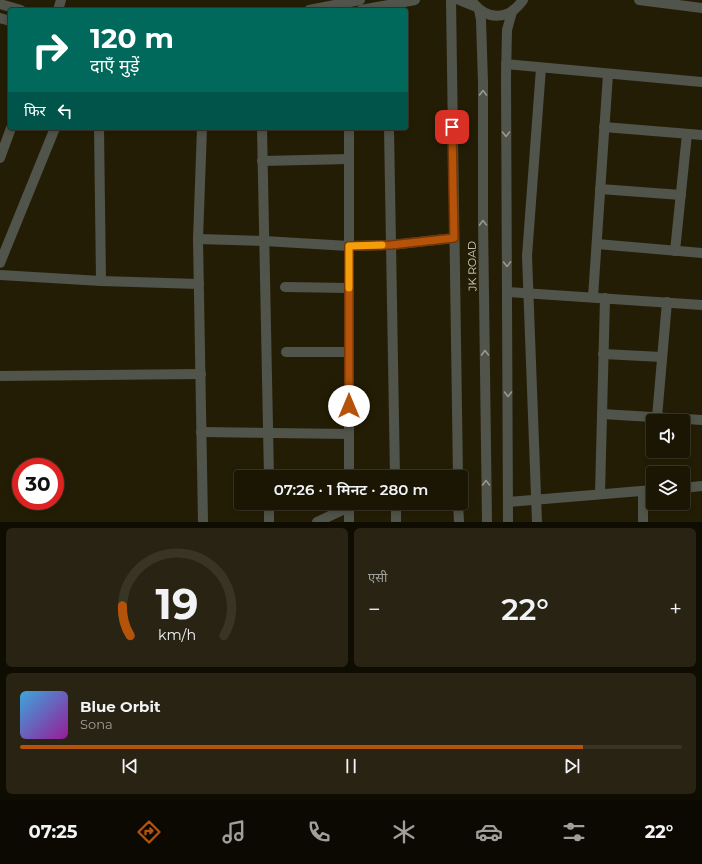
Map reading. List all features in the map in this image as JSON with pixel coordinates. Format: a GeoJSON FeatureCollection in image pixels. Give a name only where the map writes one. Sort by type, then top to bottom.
{"type":"FeatureCollection","features":[{"type":"Feature","properties":{"kind":"street"},"geometry":{"type":"LineString","coordinates":[[319,8],[360,0]]}},
{"type":"Feature","properties":{"kind":"street"},"geometry":{"type":"LineString","coordinates":[[387,8],[415,0]]}},
{"type":"Feature","properties":{"kind":"street"},"geometry":{"type":"LineString","coordinates":[[451,0],[458,470]]}},
{"type":"Feature","properties":{"kind":"street"},"geometry":{"type":"LineString","coordinates":[[459,0],[475,5],[492,15],[499,16],[528,0]]}},
{"type":"Feature","properties":{"kind":"street"},"geometry":{"type":"LineString","coordinates":[[639,0],[702,8]]}},
{"type":"Feature","properties":{"kind":"street"},"geometry":{"type":"LineString","coordinates":[[0,4],[15,8]]}},
{"type":"Feature","properties":{"kind":"street","name":"JK ROAD"},"geometry":{"type":"LineString","coordinates":[[475,5],[481,20],[483,75],[487,522]]}},
{"type":"Feature","properties":{"kind":"street"},"geometry":{"type":"LineString","coordinates":[[508,522],[506,64],[507,30],[518,6]]}},
{"type":"Feature","properties":{"kind":"street"},"geometry":{"type":"LineString","coordinates":[[506,64],[702,82]]}},
{"type":"Feature","properties":{"kind":"street"},"geometry":{"type":"LineString","coordinates":[[537,522],[527,256],[542,68]]}},
{"type":"Feature","properties":{"kind":"street"},"geometry":{"type":"LineString","coordinates":[[593,297],[608,74]]}},
{"type":"Feature","properties":{"kind":"street"},"geometry":{"type":"LineString","coordinates":[[604,127],[702,135]]}},
{"type":"Feature","properties":{"kind":"street"},"geometry":{"type":"LineString","coordinates":[[0,158],[10,130]]}},
{"type":"Feature","properties":{"kind":"street"},"geometry":{"type":"LineString","coordinates":[[0,264],[2,252],[54,130]]}},
{"type":"Feature","properties":{"kind":"street"},"geometry":{"type":"LineString","coordinates":[[99,130],[101,281]]}},
{"type":"Feature","properties":{"kind":"street"},"geometry":{"type":"LineString","coordinates":[[202,130],[198,239],[203,522]]}},
{"type":"Feature","properties":{"kind":"street"},"geometry":{"type":"LineString","coordinates":[[262,130],[269,470]]}},
{"type":"Feature","properties":{"kind":"street"},"geometry":{"type":"LineString","coordinates":[[349,130],[349,470]]}},
{"type":"Feature","properties":{"kind":"street"},"geometry":{"type":"LineString","coordinates":[[389,130],[396,470]]}},
{"type":"Feature","properties":{"kind":"street"},"geometry":{"type":"LineString","coordinates":[[675,251],[687,134]]}},
{"type":"Feature","properties":{"kind":"street"},"geometry":{"type":"LineString","coordinates":[[262,161],[349,159]]}},
{"type":"Feature","properties":{"kind":"street"},"geometry":{"type":"LineString","coordinates":[[600,189],[681,195]]}},
{"type":"Feature","properties":{"kind":"street"},"geometry":{"type":"LineString","coordinates":[[198,239],[349,246],[391,245],[454,238]]}},
{"type":"Feature","properties":{"kind":"street"},"geometry":{"type":"LineString","coordinates":[[596,244],[702,253]]}},
{"type":"Feature","properties":{"kind":"street"},"geometry":{"type":"LineString","coordinates":[[0,275],[101,281],[199,284]]}},
{"type":"Feature","properties":{"kind":"street"},"geometry":{"type":"LineString","coordinates":[[285,287],[349,288]]}},
{"type":"Feature","properties":{"kind":"street"},"geometry":{"type":"LineString","coordinates":[[507,292],[702,304]]}},
{"type":"Feature","properties":{"kind":"street"},"geometry":{"type":"LineString","coordinates":[[600,494],[605,298]]}},
{"type":"Feature","properties":{"kind":"street"},"geometry":{"type":"LineString","coordinates":[[657,414],[667,302]]}},
{"type":"Feature","properties":{"kind":"street"},"geometry":{"type":"LineString","coordinates":[[286,352],[349,352]]}},
{"type":"Feature","properties":{"kind":"street"},"geometry":{"type":"LineString","coordinates":[[603,354],[662,357]]}},
{"type":"Feature","properties":{"kind":"street"},"geometry":{"type":"LineString","coordinates":[[0,376],[200,374]]}},
{"type":"Feature","properties":{"kind":"street"},"geometry":{"type":"LineString","coordinates":[[602,414],[646,417]]}},
{"type":"Feature","properties":{"kind":"street"},"geometry":{"type":"LineString","coordinates":[[690,419],[702,420]]}},
{"type":"Feature","properties":{"kind":"street"},"geometry":{"type":"LineString","coordinates":[[201,432],[349,434]]}},
{"type":"Feature","properties":{"kind":"street"},"geometry":{"type":"LineString","coordinates":[[690,487],[702,486]]}},
{"type":"Feature","properties":{"kind":"street"},"geometry":{"type":"LineString","coordinates":[[508,502],[646,491]]}},
{"type":"Feature","properties":{"kind":"street"},"geometry":{"type":"LineString","coordinates":[[643,522],[646,503]]}},
{"type":"Feature","properties":{"kind":"street"},"geometry":{"type":"LineString","coordinates":[[269,510],[269,522]]}},
{"type":"Feature","properties":{"kind":"street"},"geometry":{"type":"LineString","coordinates":[[317,522],[340,510]]}},
{"type":"Feature","properties":{"kind":"street"},"geometry":{"type":"LineString","coordinates":[[348,522],[349,510]]}},
{"type":"Feature","properties":{"kind":"street"},"geometry":{"type":"LineString","coordinates":[[396,510],[396,522]]}},
{"type":"Feature","properties":{"kind":"street"},"geometry":{"type":"LineString","coordinates":[[458,510],[459,522]]}},
{"type":"Feature","properties":{"kind":"slow traffic"},"geometry":{"type":"LineString","coordinates":[[349,288],[349,246],[382,245]]}},
{"type":"Feature","properties":{"kind":"route"},"geometry":{"type":"LineString","coordinates":[[349,406],[349,246],[391,245],[454,238],[452,127]]}}]}
